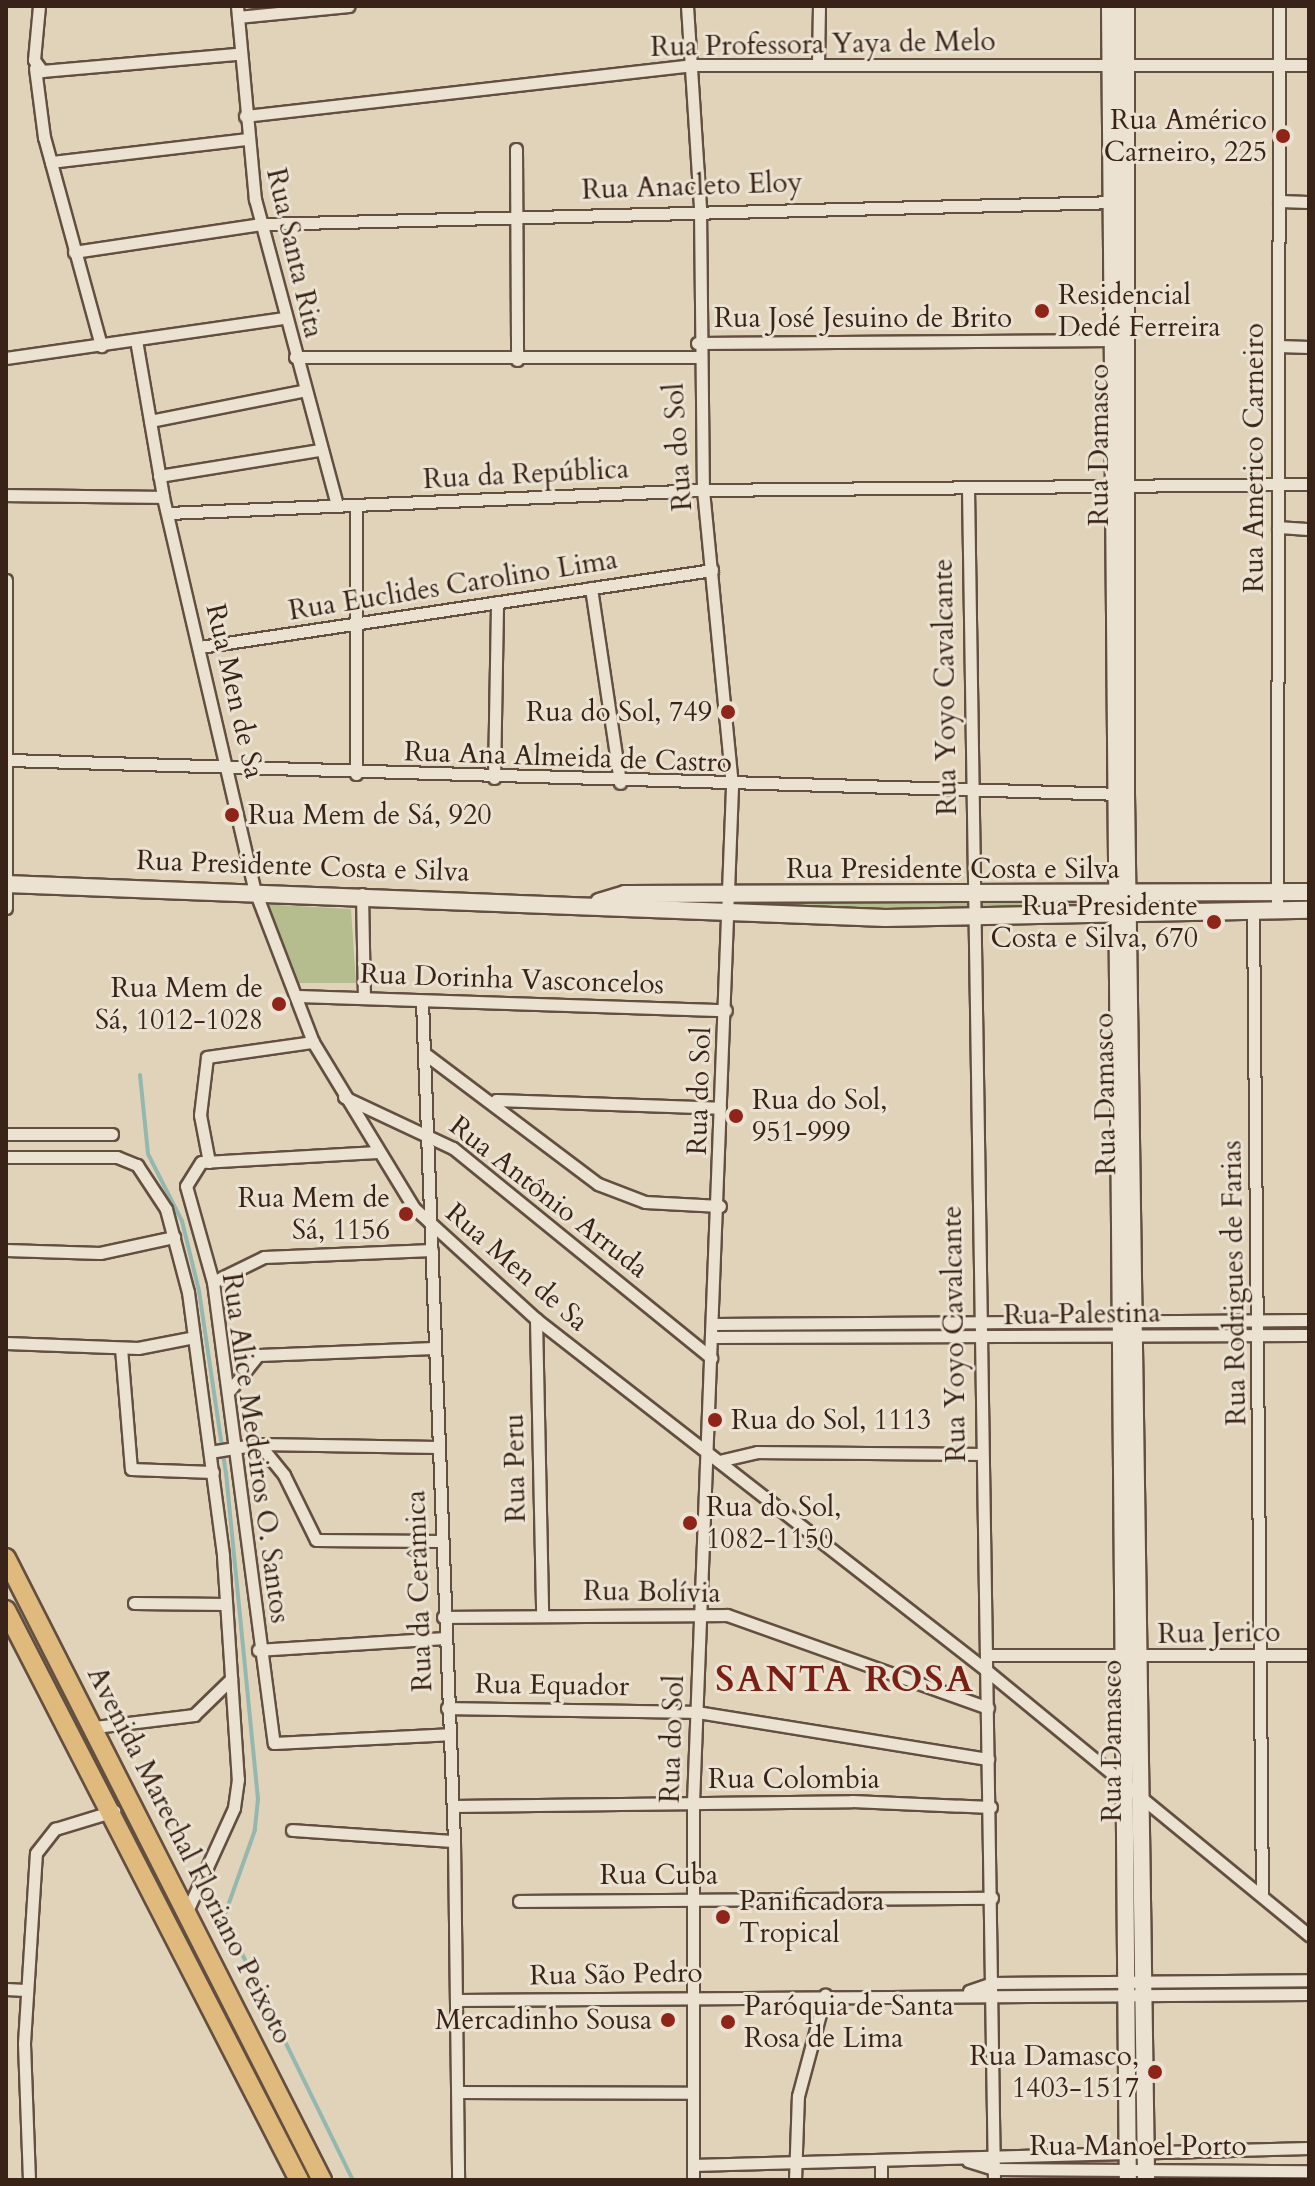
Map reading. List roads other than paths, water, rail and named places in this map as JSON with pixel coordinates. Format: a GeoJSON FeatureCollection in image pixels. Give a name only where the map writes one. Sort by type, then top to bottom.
{"type":"FeatureCollection","features":[{"type":"Feature","properties":{"kind":"main road","name":"Avenida Marechal Floriano Peixoto"},"geometry":{"type":"LineString","coordinates":[[6,1558],[188,1909],[322,2180]]}},
{"type":"Feature","properties":{"kind":"main road","name":"Avenida Marechal Floriano Peixoto"},"geometry":{"type":"LineString","coordinates":[[6,1610],[114,1811],[299,2180]]}},
{"type":"Feature","properties":{"kind":"street"},"geometry":{"type":"LineString","coordinates":[[39,6],[35,64],[51,162],[101,346]]}},
{"type":"Feature","properties":{"kind":"street"},"geometry":{"type":"LineString","coordinates":[[237,11],[348,6]]}},
{"type":"Feature","properties":{"kind":"street","name":"Rua do Sol"},"geometry":{"type":"LineString","coordinates":[[687,6],[700,209],[696,357],[703,490],[732,787],[720,1108],[720,1206],[693,1804],[693,2179]]}},
{"type":"Feature","properties":{"kind":"street"},"geometry":{"type":"LineString","coordinates":[[818,63],[819,6]]}},
{"type":"Feature","properties":{"kind":"street","name":"Rua Damasco"},"geometry":{"type":"LineString","coordinates":[[1110,6],[1117,67],[1120,904],[1130,1659],[1138,1796],[1128,2176]]}},
{"type":"Feature","properties":{"kind":"street","name":"Rua Damasco"},"geometry":{"type":"LineString","coordinates":[[1117,67],[1126,6]]}},
{"type":"Feature","properties":{"kind":"street","name":"Rua Americo Carneiro"},"geometry":{"type":"LineString","coordinates":[[1277,910],[1279,6]]}},
{"type":"Feature","properties":{"kind":"street","name":"Rua Santa Rita"},"geometry":{"type":"LineString","coordinates":[[237,11],[247,139],[261,224],[302,391],[337,504]]}},
{"type":"Feature","properties":{"kind":"street"},"geometry":{"type":"LineString","coordinates":[[35,64],[238,54]]}},
{"type":"Feature","properties":{"kind":"street","name":"Rua Professora Yaya de Melo"},"geometry":{"type":"LineString","coordinates":[[245,116],[690,65],[1309,65]]}},
{"type":"Feature","properties":{"kind":"street"},"geometry":{"type":"LineString","coordinates":[[51,162],[247,139]]}},
{"type":"Feature","properties":{"kind":"street"},"geometry":{"type":"LineString","coordinates":[[516,149],[520,215],[517,360]]}},
{"type":"Feature","properties":{"kind":"street"},"geometry":{"type":"LineString","coordinates":[[1279,201],[1309,202]]}},
{"type":"Feature","properties":{"kind":"street","name":"Rua Anacleto Eloy"},"geometry":{"type":"LineString","coordinates":[[74,252],[261,224],[700,209],[1117,202]]}},
{"type":"Feature","properties":{"kind":"street"},"geometry":{"type":"LineString","coordinates":[[6,358],[284,318]]}},
{"type":"Feature","properties":{"kind":"street","name":"Rua Men de Sa"},"geometry":{"type":"LineString","coordinates":[[136,340],[163,497],[229,768],[255,891],[313,1042],[377,1152],[432,1225],[536,1319],[986,1670],[1309,1935]]}},
{"type":"Feature","properties":{"kind":"street","name":"Rua José Jesuino de Brito"},"geometry":{"type":"LineString","coordinates":[[697,343],[1116,340]]}},
{"type":"Feature","properties":{"kind":"street"},"geometry":{"type":"LineString","coordinates":[[1278,346],[1309,347]]}},
{"type":"Feature","properties":{"kind":"street","name":"Rua José Jesuino de Brito"},"geometry":{"type":"LineString","coordinates":[[295,357],[517,360],[696,357]]}},
{"type":"Feature","properties":{"kind":"street"},"geometry":{"type":"LineString","coordinates":[[150,421],[302,391]]}},
{"type":"Feature","properties":{"kind":"street"},"geometry":{"type":"LineString","coordinates":[[159,476],[320,450]]}},
{"type":"Feature","properties":{"kind":"street","name":"Rua da República"},"geometry":{"type":"LineString","coordinates":[[168,513],[703,490],[1309,484]]}},
{"type":"Feature","properties":{"kind":"street","name":"Rua Yoyo Cavalcante"},"geometry":{"type":"LineString","coordinates":[[968,488],[977,1340],[991,1807],[994,2174]]}},
{"type":"Feature","properties":{"kind":"street"},"geometry":{"type":"LineString","coordinates":[[6,495],[163,497]]}},
{"type":"Feature","properties":{"kind":"street"},"geometry":{"type":"LineString","coordinates":[[356,505],[356,774]]}},
{"type":"Feature","properties":{"kind":"street"},"geometry":{"type":"LineString","coordinates":[[1278,527],[1309,529]]}},
{"type":"Feature","properties":{"kind":"street","name":"Rua Euclides Carolino Lima"},"geometry":{"type":"LineString","coordinates":[[200,647],[712,570]]}},
{"type":"Feature","properties":{"kind":"street"},"geometry":{"type":"LineString","coordinates":[[6,580],[9,760],[6,908]]}},
{"type":"Feature","properties":{"kind":"street"},"geometry":{"type":"LineString","coordinates":[[591,588],[620,783]]}},
{"type":"Feature","properties":{"kind":"street"},"geometry":{"type":"LineString","coordinates":[[494,778],[497,602]]}},
{"type":"Feature","properties":{"kind":"street","name":"Rua Ana Almeida de Castro"},"geometry":{"type":"LineString","coordinates":[[9,760],[732,787],[1120,794]]}},
{"type":"Feature","properties":{"kind":"street","name":"Rua Presidente Costa e Silva"},"geometry":{"type":"LineString","coordinates":[[6,884],[599,902],[729,914],[974,916],[1309,892]]}},
{"type":"Feature","properties":{"kind":"street"},"geometry":{"type":"LineString","coordinates":[[362,894],[364,998]]}},
{"type":"Feature","properties":{"kind":"street","name":"Rua Presidente Costa e Silva"},"geometry":{"type":"LineString","coordinates":[[599,902],[617,895],[973,894],[1120,904],[1309,910]]}},
{"type":"Feature","properties":{"kind":"street","name":"Rua Rodrigues de Farias"},"geometry":{"type":"LineString","coordinates":[[1253,910],[1260,1336],[1262,1894]]}},
{"type":"Feature","properties":{"kind":"street","name":"Rua Dorinha Vasconcelos"},"geometry":{"type":"LineString","coordinates":[[296,996],[726,1010]]}},
{"type":"Feature","properties":{"kind":"street","name":"Rua da Cerâmica"},"geometry":{"type":"LineString","coordinates":[[422,1001],[443,1617],[453,1806],[461,2092],[458,2180]]}},
{"type":"Feature","properties":{"kind":"street"},"geometry":{"type":"LineString","coordinates":[[313,1042],[207,1057],[199,1092],[209,1162],[377,1152]]}},
{"type":"Feature","properties":{"kind":"street"},"geometry":{"type":"LineString","coordinates":[[424,1053],[495,1100],[570,1164],[622,1196],[720,1206]]}},
{"type":"Feature","properties":{"kind":"street","name":"Rua Antônio Arruda"},"geometry":{"type":"LineString","coordinates":[[344,1097],[428,1131],[711,1358]]}},
{"type":"Feature","properties":{"kind":"street"},"geometry":{"type":"LineString","coordinates":[[495,1100],[720,1108]]}},
{"type":"Feature","properties":{"kind":"street"},"geometry":{"type":"LineString","coordinates":[[6,1134],[112,1134]]}},
{"type":"Feature","properties":{"kind":"street","name":"Rua Alice Medeiros O. Santos"},"geometry":{"type":"LineString","coordinates":[[6,1157],[117,1157],[137,1165],[155,1187],[174,1237],[194,1337],[224,1450],[274,1743],[449,1734]]}},
{"type":"Feature","properties":{"kind":"street","name":"Rua Alice Medeiros O. Santos"},"geometry":{"type":"LineString","coordinates":[[188,1909],[234,1808],[231,1678],[213,1472],[224,1450],[230,1390],[213,1282],[188,1197],[195,1165],[209,1162]]}},
{"type":"Feature","properties":{"kind":"street"},"geometry":{"type":"LineString","coordinates":[[6,1250],[100,1253],[174,1237]]}},
{"type":"Feature","properties":{"kind":"street"},"geometry":{"type":"LineString","coordinates":[[213,1282],[264,1257],[432,1250]]}},
{"type":"Feature","properties":{"kind":"street","name":"Rua Peru"},"geometry":{"type":"LineString","coordinates":[[536,1319],[542,1616]]}},
{"type":"Feature","properties":{"kind":"street","name":"Rua Palestina"},"geometry":{"type":"LineString","coordinates":[[712,1337],[977,1340],[1258,1319],[1309,1320]]}},
{"type":"Feature","properties":{"kind":"street","name":"Rua Palestina"},"geometry":{"type":"LineString","coordinates":[[713,1324],[977,1322],[1260,1336],[1309,1335]]}},
{"type":"Feature","properties":{"kind":"street"},"geometry":{"type":"LineString","coordinates":[[6,1343],[121,1348],[194,1337]]}},
{"type":"Feature","properties":{"kind":"street"},"geometry":{"type":"LineString","coordinates":[[121,1348],[129,1465],[140,1474],[213,1472]]}},
{"type":"Feature","properties":{"kind":"street"},"geometry":{"type":"LineString","coordinates":[[230,1390],[258,1355],[434,1348]]}},
{"type":"Feature","properties":{"kind":"street"},"geometry":{"type":"LineString","coordinates":[[259,1444],[284,1475],[316,1540],[441,1541]]}},
{"type":"Feature","properties":{"kind":"street"},"geometry":{"type":"LineString","coordinates":[[224,1450],[259,1444],[438,1447]]}},
{"type":"Feature","properties":{"kind":"street"},"geometry":{"type":"LineString","coordinates":[[719,1461],[771,1452],[979,1454]]}},
{"type":"Feature","properties":{"kind":"street"},"geometry":{"type":"LineString","coordinates":[[134,1603],[226,1604]]}},
{"type":"Feature","properties":{"kind":"street","name":"Rua Bolívia"},"geometry":{"type":"LineString","coordinates":[[443,1617],[701,1612],[747,1620],[988,1708]]}},
{"type":"Feature","properties":{"kind":"street"},"geometry":{"type":"LineString","coordinates":[[258,1650],[444,1638]]}},
{"type":"Feature","properties":{"kind":"street","name":"Rua Jerico"},"geometry":{"type":"LineString","coordinates":[[986,1655],[1130,1659],[1309,1655]]}},
{"type":"Feature","properties":{"kind":"street","name":"Rua Damasco"},"geometry":{"type":"LineString","coordinates":[[1130,1659],[1124,1784],[1145,2175]]}},
{"type":"Feature","properties":{"kind":"street"},"geometry":{"type":"LineString","coordinates":[[95,1727],[194,1715],[231,1678]]}},
{"type":"Feature","properties":{"kind":"street","name":"Rua Equador"},"geometry":{"type":"LineString","coordinates":[[447,1708],[697,1712],[988,1759]]}},
{"type":"Feature","properties":{"kind":"street","name":"Rua Colombia"},"geometry":{"type":"LineString","coordinates":[[453,1806],[693,1804],[991,1807]]}},
{"type":"Feature","properties":{"kind":"street"},"geometry":{"type":"LineString","coordinates":[[29,2180],[25,1990],[40,1842],[55,1829],[114,1811]]}},
{"type":"Feature","properties":{"kind":"street"},"geometry":{"type":"LineString","coordinates":[[292,1830],[454,1841]]}},
{"type":"Feature","properties":{"kind":"street","name":"Rua Cuba"},"geometry":{"type":"LineString","coordinates":[[519,1901],[992,1898]]}},
{"type":"Feature","properties":{"kind":"street","name":"Rua São Pedro"},"geometry":{"type":"LineString","coordinates":[[968,1991],[992,1998],[1309,1980]]}},
{"type":"Feature","properties":{"kind":"street","name":"Rua São Pedro"},"geometry":{"type":"LineString","coordinates":[[457,2000],[968,1991],[992,1983],[1309,1994]]}},
{"type":"Feature","properties":{"kind":"street"},"geometry":{"type":"LineString","coordinates":[[6,1989],[25,1990]]}},
{"type":"Feature","properties":{"kind":"street"},"geometry":{"type":"LineString","coordinates":[[795,2180],[798,2096],[825,1995]]}},
{"type":"Feature","properties":{"kind":"street"},"geometry":{"type":"LineString","coordinates":[[461,2092],[692,2093]]}},
{"type":"Feature","properties":{"kind":"street","name":"Rua Manoel Porto"},"geometry":{"type":"LineString","coordinates":[[693,2165],[968,2161],[995,2153],[1127,2154],[1309,2148]]}},
{"type":"Feature","properties":{"kind":"street","name":"Rua Manoel Porto"},"geometry":{"type":"LineString","coordinates":[[968,2161],[994,2174],[1128,2176],[1309,2171]]}},
{"type":"Feature","properties":{"kind":"street"},"geometry":{"type":"LineString","coordinates":[[881,2163],[881,2180]]}},
{"type":"Feature","properties":{"kind":"street"},"geometry":{"type":"LineString","coordinates":[[679,2180],[693,2179]]}},
{"type":"Feature","properties":{"kind":"waterway"},"geometry":{"type":"LineString","coordinates":[[140,1075],[148,1154],[182,1221],[199,1291],[226,1473],[258,1799],[255,1830],[224,1917],[353,2180]]}},
{"type":"Feature","properties":{"kind":"place","name":"Rua Américo Carneiro, 225"},"geometry":{"type":"Point","coordinates":[1283,136]}},
{"type":"Feature","properties":{"kind":"place","name":"Residencial Dedé Ferreira"},"geometry":{"type":"Point","coordinates":[1042,311]}},
{"type":"Feature","properties":{"kind":"place","name":"Rua do Sol, 749"},"geometry":{"type":"Point","coordinates":[728,712]}},
{"type":"Feature","properties":{"kind":"place","name":"Rua Mem de Sá, 920"},"geometry":{"type":"Point","coordinates":[232,815]}},
{"type":"Feature","properties":{"kind":"place","name":"Rua Presidente Costa e Silva, 670"},"geometry":{"type":"Point","coordinates":[1214,922]}},
{"type":"Feature","properties":{"kind":"place","name":"Rua Mem de Sá, 1012-1028"},"geometry":{"type":"Point","coordinates":[279,1004]}},
{"type":"Feature","properties":{"kind":"place","name":"Rua do Sol, 951-999"},"geometry":{"type":"Point","coordinates":[736,1116]}},
{"type":"Feature","properties":{"kind":"place","name":"Rua Mem de Sá, 1156"},"geometry":{"type":"Point","coordinates":[406,1214]}},
{"type":"Feature","properties":{"kind":"place","name":"Rua do Sol, 1113"},"geometry":{"type":"Point","coordinates":[715,1420]}},
{"type":"Feature","properties":{"kind":"place","name":"Rua do Sol, 1082-1150"},"geometry":{"type":"Point","coordinates":[690,1523]}},
{"type":"Feature","properties":{"kind":"place","name":"Panificadora Tropical"},"geometry":{"type":"Point","coordinates":[723,1917]}},
{"type":"Feature","properties":{"kind":"place","name":"Mercadinho Sousa"},"geometry":{"type":"Point","coordinates":[668,2020]}},
{"type":"Feature","properties":{"kind":"place","name":"Paróquia de Santa Rosa de Lima"},"geometry":{"type":"Point","coordinates":[728,2022]}},
{"type":"Feature","properties":{"kind":"place","name":"Rua Damasco, 1403-1517"},"geometry":{"type":"Point","coordinates":[1155,2072]}},
{"type":"Feature","properties":{"kind":"district","name":"SANTA ROSA"},"geometry":{"type":"Point","coordinates":[845,1680]}}]}
